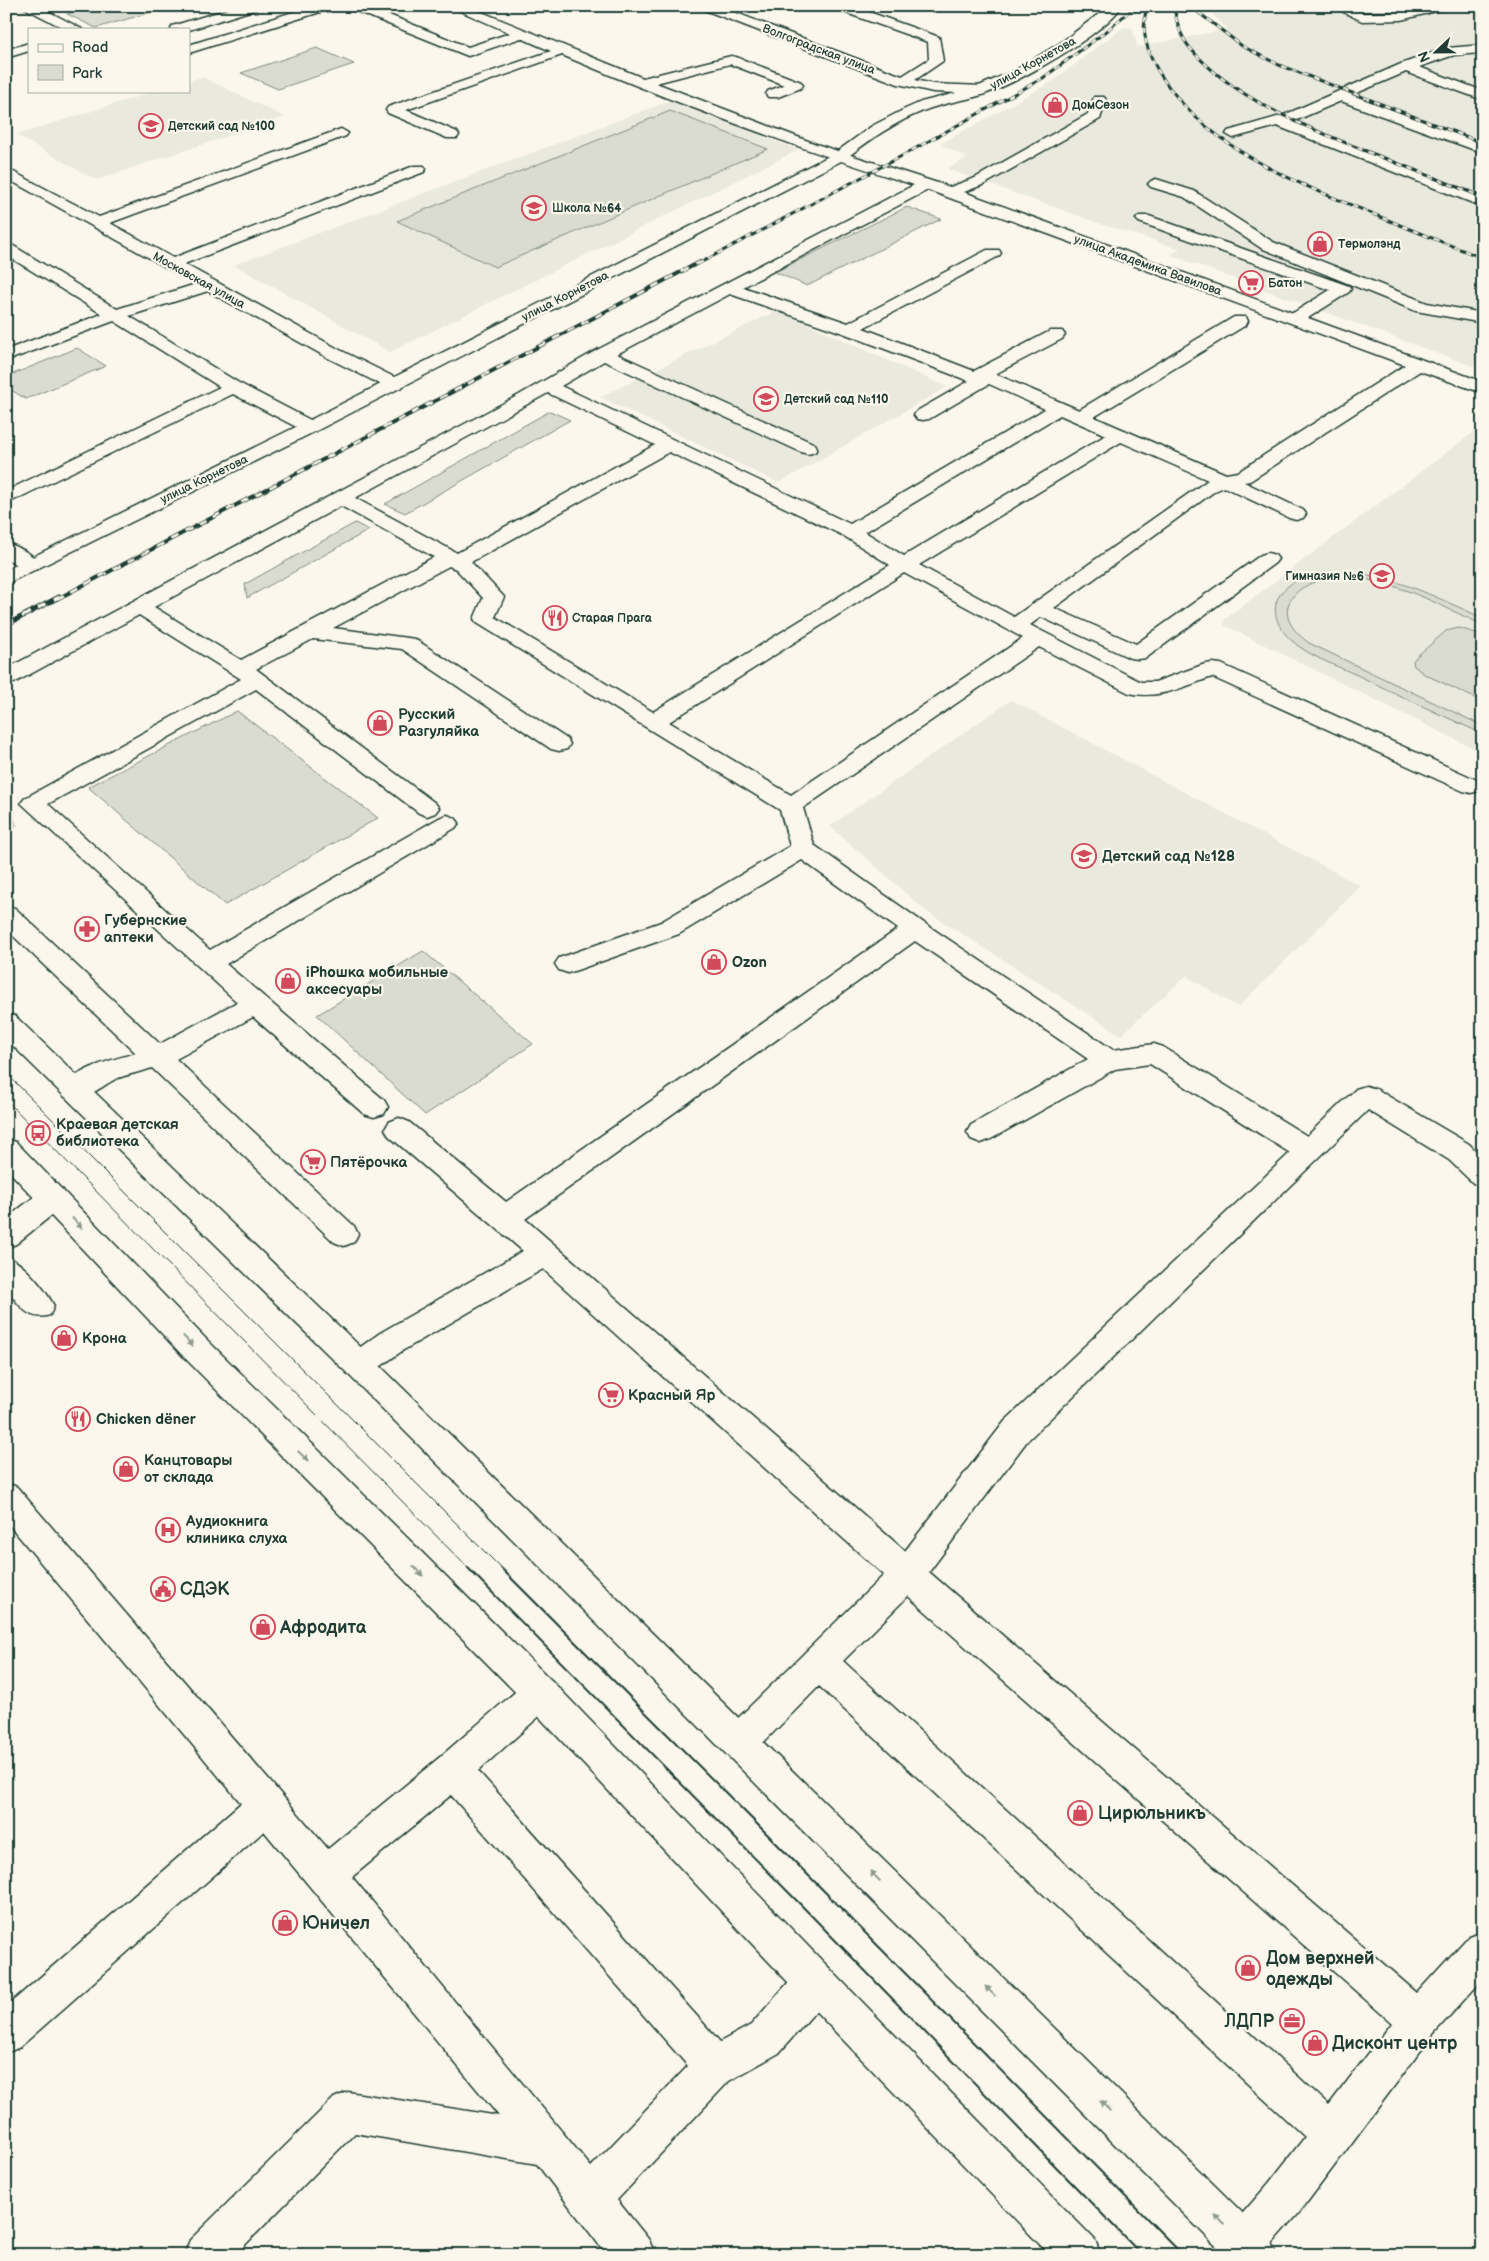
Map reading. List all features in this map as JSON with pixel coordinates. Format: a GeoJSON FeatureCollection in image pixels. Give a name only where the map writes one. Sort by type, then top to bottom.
{"type":"FeatureCollection","features":[{"type":"Feature","properties":{"kind":"main road"},"geometry":{"type":"LineString","coordinates":[[27,6],[74,28]]}},
{"type":"Feature","properties":{"kind":"main road"},"geometry":{"type":"LineString","coordinates":[[180,28],[252,6]]}},
{"type":"Feature","properties":{"kind":"main road"},"geometry":{"type":"LineString","coordinates":[[190,49],[326,6]]}},
{"type":"Feature","properties":{"kind":"main road"},"geometry":{"type":"LineString","coordinates":[[355,6],[468,52],[521,34]]}},
{"type":"Feature","properties":{"kind":"main road","name":"улица Академика Вавилова"},"geometry":{"type":"LineString","coordinates":[[456,6],[641,83],[811,148],[951,192],[1475,385]]}},
{"type":"Feature","properties":{"kind":"main road","name":"Волгоградская улица"},"geometry":{"type":"LineString","coordinates":[[706,6],[903,81],[933,88],[983,90]]}},
{"type":"Feature","properties":{"kind":"main road"},"geometry":{"type":"LineString","coordinates":[[724,13],[743,6]]}},
{"type":"Feature","properties":{"kind":"main road"},"geometry":{"type":"LineString","coordinates":[[839,6],[934,40],[936,61],[903,81],[918,93],[921,100],[918,108]]}},
{"type":"Feature","properties":{"kind":"main road","name":"улица Корнетова"},"geometry":{"type":"LineString","coordinates":[[6,578],[310,427],[840,156],[863,138],[918,108],[983,90],[1010,78],[1068,46],[1112,12],[1116,6]]}},
{"type":"Feature","properties":{"kind":"main road"},"geometry":{"type":"LineString","coordinates":[[1337,6],[1362,17],[1402,16],[1440,6]]}},
{"type":"Feature","properties":{"kind":"main road"},"geometry":{"type":"LineString","coordinates":[[6,54],[28,47]]}},
{"type":"Feature","properties":{"kind":"main road"},"geometry":{"type":"LineString","coordinates":[[1233,134],[1277,121],[1341,96],[1406,67],[1452,51],[1483,50]]}},
{"type":"Feature","properties":{"kind":"main road"},"geometry":{"type":"LineString","coordinates":[[452,135],[393,110],[562,51]]}},
{"type":"Feature","properties":{"kind":"main road"},"geometry":{"type":"LineString","coordinates":[[641,83],[730,60],[796,85],[773,94]]}},
{"type":"Feature","properties":{"kind":"main road"},"geometry":{"type":"LineString","coordinates":[[1406,67],[1483,96]]}},
{"type":"Feature","properties":{"kind":"main road"},"geometry":{"type":"LineString","coordinates":[[1341,96],[1483,149]]}},
{"type":"Feature","properties":{"kind":"main road"},"geometry":{"type":"LineString","coordinates":[[951,192],[980,181],[1095,116],[1099,100]]}},
{"type":"Feature","properties":{"kind":"main road"},"geometry":{"type":"LineString","coordinates":[[1277,121],[1483,202]]}},
{"type":"Feature","properties":{"kind":"main road"},"geometry":{"type":"LineString","coordinates":[[97,223],[341,133]]}},
{"type":"Feature","properties":{"kind":"main road"},"geometry":{"type":"LineString","coordinates":[[171,264],[419,170]]}},
{"type":"Feature","properties":{"kind":"main road","name":"Московская улица"},"geometry":{"type":"LineString","coordinates":[[6,172],[209,286],[394,384]]}},
{"type":"Feature","properties":{"kind":"main road"},"geometry":{"type":"LineString","coordinates":[[6,678],[603,354],[927,184]]}},
{"type":"Feature","properties":{"kind":"main road"},"geometry":{"type":"LineString","coordinates":[[1156,184],[1189,194],[1267,245],[1422,307],[1452,314],[1483,318]]}},
{"type":"Feature","properties":{"kind":"main road"},"geometry":{"type":"LineString","coordinates":[[1144,219],[1343,288],[1294,319]]}},
{"type":"Feature","properties":{"kind":"main road"},"geometry":{"type":"LineString","coordinates":[[6,248],[233,387],[310,427]]}},
{"type":"Feature","properties":{"kind":"main road"},"geometry":{"type":"LineString","coordinates":[[849,329],[993,253]]}},
{"type":"Feature","properties":{"kind":"main road"},"geometry":{"type":"LineString","coordinates":[[6,356],[116,315],[209,286]]}},
{"type":"Feature","properties":{"kind":"main road"},"geometry":{"type":"LineString","coordinates":[[730,288],[982,377],[1080,417],[1224,480],[1296,514]]}},
{"type":"Feature","properties":{"kind":"main road"},"geometry":{"type":"LineString","coordinates":[[1080,417],[1113,400],[1240,320]]}},
{"type":"Feature","properties":{"kind":"main road"},"geometry":{"type":"LineString","coordinates":[[923,415],[982,377],[1056,335]]}},
{"type":"Feature","properties":{"kind":"main road"},"geometry":{"type":"LineString","coordinates":[[603,354],[808,448]]}},
{"type":"Feature","properties":{"kind":"main road"},"geometry":{"type":"LineString","coordinates":[[1015,626],[1208,487],[1224,480],[1243,477],[1418,365]]}},
{"type":"Feature","properties":{"kind":"main road"},"geometry":{"type":"LineString","coordinates":[[1475,385],[1483,372]]}},
{"type":"Feature","properties":{"kind":"main road"},"geometry":{"type":"LineString","coordinates":[[547,386],[851,532],[904,565],[1015,626],[1137,688],[1156,689],[1213,669],[1471,786]]}},
{"type":"Feature","properties":{"kind":"main road"},"geometry":{"type":"LineString","coordinates":[[6,498],[233,387]]}},
{"type":"Feature","properties":{"kind":"main road"},"geometry":{"type":"LineString","coordinates":[[851,532],[1059,408]]}},
{"type":"Feature","properties":{"kind":"main road"},"geometry":{"type":"LineString","coordinates":[[653,722],[904,565],[1120,435]]}},
{"type":"Feature","properties":{"kind":"main road"},"geometry":{"type":"LineString","coordinates":[[374,1107],[208,964],[23,809],[249,674],[310,632],[670,444]]}},
{"type":"Feature","properties":{"kind":"main road"},"geometry":{"type":"LineString","coordinates":[[340,498],[453,559],[494,597],[484,619],[791,806],[803,849],[915,929],[1108,1060]]}},
{"type":"Feature","properties":{"kind":"main road"},"geometry":{"type":"LineString","coordinates":[[6,549],[31,565]]}},
{"type":"Feature","properties":{"kind":"main road"},"geometry":{"type":"LineString","coordinates":[[1040,608],[1138,653],[1268,559]]}},
{"type":"Feature","properties":{"kind":"main road"},"geometry":{"type":"LineString","coordinates":[[139,606],[249,674],[427,808]]}},
{"type":"Feature","properties":{"kind":"main road"},"geometry":{"type":"LineString","coordinates":[[310,632],[408,643],[559,744]]}},
{"type":"Feature","properties":{"kind":"main road"},"geometry":{"type":"LineString","coordinates":[[791,806],[1038,638]]}},
{"type":"Feature","properties":{"kind":"main road"},"geometry":{"type":"LineString","coordinates":[[208,964],[447,823]]}},
{"type":"Feature","properties":{"kind":"main road"},"geometry":{"type":"LineString","coordinates":[[568,964],[670,928],[803,849]]}},
{"type":"Feature","properties":{"kind":"main road"},"geometry":{"type":"LineString","coordinates":[[6,914],[344,1234]]}},
{"type":"Feature","properties":{"kind":"main road"},"geometry":{"type":"LineString","coordinates":[[505,1218],[915,929]]}},
{"type":"Feature","properties":{"kind":"main road"},"geometry":{"type":"LineString","coordinates":[[75,1090],[109,1071],[158,1057],[255,1004]]}},
{"type":"Feature","properties":{"kind":"main road"},"geometry":{"type":"LineString","coordinates":[[6,1023],[359,1365],[1250,2250],[1284,2198],[1419,2020],[1483,1950]]}},
{"type":"Feature","properties":{"kind":"main road"},"geometry":{"type":"LineString","coordinates":[[981,1132],[1108,1060],[1154,1054],[1309,1151]]}},
{"type":"Feature","properties":{"kind":"main road"},"geometry":{"type":"LineString","coordinates":[[739,1742],[907,1574],[1016,1431],[1366,1096],[1460,1152],[1483,1175]]}},
{"type":"Feature","properties":{"kind":"main road"},"geometry":{"type":"LineString","coordinates":[[399,1129],[505,1218],[907,1574],[1419,2020]]}},
{"type":"Feature","properties":{"kind":"main road"},"geometry":{"type":"LineString","coordinates":[[6,1150],[54,1198],[194,1347],[540,1693],[1080,2255]]}},
{"type":"Feature","properties":{"kind":"main road"},"geometry":{"type":"LineString","coordinates":[[6,1236],[54,1198]]}},
{"type":"Feature","properties":{"kind":"main road"},"geometry":{"type":"LineString","coordinates":[[359,1365],[391,1342],[545,1253]]}},
{"type":"Feature","properties":{"kind":"main road"},"geometry":{"type":"LineString","coordinates":[[6,1268],[39,1306]]}},
{"type":"Feature","properties":{"kind":"main road"},"geometry":{"type":"LineString","coordinates":[[6,1498],[326,1875],[548,2145],[634,2255]]}},
{"type":"Feature","properties":{"kind":"main road"},"geometry":{"type":"LineString","coordinates":[[820,1663],[1332,2135]]}},
{"type":"Feature","properties":{"kind":"main road"},"geometry":{"type":"LineString","coordinates":[[326,1875],[453,1770],[540,1693]]}},
{"type":"Feature","properties":{"kind":"main road"},"geometry":{"type":"LineString","coordinates":[[453,1770],[715,2067]]}},
{"type":"Feature","properties":{"kind":"main road"},"geometry":{"type":"LineString","coordinates":[[6,2033],[266,1805]]}},
{"type":"Feature","properties":{"kind":"main road"},"geometry":{"type":"LineString","coordinates":[[590,2199],[715,2067],[765,2039],[816,1982]]}},
{"type":"Feature","properties":{"kind":"main road"},"geometry":{"type":"LineString","coordinates":[[205,2255],[348,2112],[548,2145]]}},
{"type":"Feature","properties":{"kind":"shaded area"},"geometry":{"type":"Polygon","coordinates":[[[1204,6],[1483,6],[1483,370],[1170,255],[1180,249],[1104,225],[947,169],[967,158],[940,144],[1053,81],[1124,27],[1133,28],[1137,47],[1228,29],[1204,6]]]}},
{"type":"Feature","properties":{"kind":"shaded area","name":"Детский сад №100"},"geometry":{"type":"Polygon","coordinates":[[[202,77],[285,117],[96,180],[16,135],[152,92],[190,92],[190,81],[202,77]]]}},
{"type":"Feature","properties":{"kind":"shaded area","name":"Школа №64"},"geometry":{"type":"Polygon","coordinates":[[[672,100],[798,150],[390,352],[234,265],[672,100]]]}},
{"type":"Feature","properties":{"kind":"shaded area","name":"Детский сад №110"},"geometry":{"type":"Polygon","coordinates":[[[774,312],[781,312],[947,387],[779,483],[600,397],[774,312]]]}},
{"type":"Feature","properties":{"kind":"shaded area","name":"Гимназия №6"},"geometry":{"type":"Polygon","coordinates":[[[1483,425],[1483,753],[1224,625],[1225,619],[1483,425]]]}},
{"type":"Feature","properties":{"kind":"shaded area","name":"Детский сад №128"},"geometry":{"type":"Polygon","coordinates":[[[1011,700],[1361,886],[1238,1007],[1186,976],[1121,1035],[926,911],[830,826],[1011,700]]]}},
{"type":"Feature","properties":{"kind":"green space"},"geometry":{"type":"Polygon","coordinates":[[[95,6],[173,6],[96,28],[67,14],[95,6]]]}},
{"type":"Feature","properties":{"kind":"green space"},"geometry":{"type":"Polygon","coordinates":[[[317,48],[354,64],[278,89],[241,73],[317,48]]]}},
{"type":"Feature","properties":{"kind":"green space"},"geometry":{"type":"Polygon","coordinates":[[[670,111],[768,149],[495,267],[397,221],[670,111]]]}},
{"type":"Feature","properties":{"kind":"green space"},"geometry":{"type":"Polygon","coordinates":[[[907,207],[941,219],[807,286],[775,272],[907,207]]]}},
{"type":"Feature","properties":{"kind":"green space"},"geometry":{"type":"Polygon","coordinates":[[[77,348],[106,366],[26,399],[6,387],[6,377],[77,348]]]}},
{"type":"Feature","properties":{"kind":"green space"},"geometry":{"type":"Polygon","coordinates":[[[550,411],[570,420],[405,513],[385,504],[550,411]]]}},
{"type":"Feature","properties":{"kind":"green space"},"geometry":{"type":"Polygon","coordinates":[[[355,523],[369,530],[247,598],[245,584],[355,523]]]}},
{"type":"Feature","properties":{"kind":"green space"},"geometry":{"type":"Polygon","coordinates":[[[1332,572],[1352,573],[1391,580],[1483,618],[1483,625],[1400,588],[1356,578],[1334,578],[1312,583],[1297,592],[1288,606],[1287,612],[1293,628],[1309,643],[1483,726],[1483,734],[1322,660],[1304,650],[1289,638],[1279,625],[1276,616],[1277,600],[1281,593],[1300,579],[1332,572]]]}},
{"type":"Feature","properties":{"kind":"green space"},"geometry":{"type":"Polygon","coordinates":[[[1459,628],[1483,635],[1483,702],[1424,674],[1414,666],[1413,661],[1416,657],[1446,631],[1459,628]]]}},
{"type":"Feature","properties":{"kind":"green space"},"geometry":{"type":"Polygon","coordinates":[[[237,711],[378,818],[225,905],[88,787],[237,711]]]}},
{"type":"Feature","properties":{"kind":"green space"},"geometry":{"type":"Polygon","coordinates":[[[423,951],[533,1044],[425,1115],[317,1015],[423,951]]]}},
{"type":"Feature","properties":{"kind":"tunnel"},"geometry":{"type":"LineString","coordinates":[[6,818],[13,815]]}},
{"type":"Feature","properties":{"kind":"tram line"},"geometry":{"type":"LineString","coordinates":[[6,1073],[821,1888],[1183,2255]]}},
{"type":"Feature","properties":{"kind":"tram line"},"geometry":{"type":"LineString","coordinates":[[6,1100],[469,1569]]}},
{"type":"Feature","properties":{"kind":"tram line"},"geometry":{"type":"LineString","coordinates":[[468,1568],[803,1907],[1142,2255]]}},
{"type":"Feature","properties":{"kind":"railway"},"geometry":{"type":"LineString","coordinates":[[698,264],[898,158],[1043,78],[1108,30],[1135,6]]}},
{"type":"Feature","properties":{"kind":"railway"},"geometry":{"type":"LineString","coordinates":[[1147,6],[1144,24],[1146,42],[1160,74],[1179,100],[1202,123],[1227,143],[1255,160],[1313,189],[1483,258]]}},
{"type":"Feature","properties":{"kind":"railway"},"geometry":{"type":"LineString","coordinates":[[1174,6],[1179,28],[1190,48],[1228,83],[1251,98],[1324,134],[1483,197]]}},
{"type":"Feature","properties":{"kind":"railway"},"geometry":{"type":"LineString","coordinates":[[1190,6],[1242,46],[1279,65],[1483,143]]}},
{"type":"Feature","properties":{"kind":"railway"},"geometry":{"type":"LineString","coordinates":[[57,599],[700,262]]}},
{"type":"Feature","properties":{"kind":"railway"},"geometry":{"type":"LineString","coordinates":[[6,625],[59,597]]}},
{"type":"Feature","properties":{"kind":"place","name":"ДомСезон"},"geometry":{"type":"Point","coordinates":[1055,105]}},
{"type":"Feature","properties":{"kind":"place","name":"Детский сад №100"},"geometry":{"type":"Point","coordinates":[151,126]}},
{"type":"Feature","properties":{"kind":"place","name":"Школа №64"},"geometry":{"type":"Point","coordinates":[534,208]}},
{"type":"Feature","properties":{"kind":"place","name":"Термолэнд"},"geometry":{"type":"Point","coordinates":[1320,244]}},
{"type":"Feature","properties":{"kind":"place","name":"Батон"},"geometry":{"type":"Point","coordinates":[1251,283]}},
{"type":"Feature","properties":{"kind":"place","name":"Детский сад №110"},"geometry":{"type":"Point","coordinates":[766,399]}},
{"type":"Feature","properties":{"kind":"place","name":"Гимназия №6"},"geometry":{"type":"Point","coordinates":[1382,576]}},
{"type":"Feature","properties":{"kind":"place","name":"Старая Прага"},"geometry":{"type":"Point","coordinates":[555,618]}},
{"type":"Feature","properties":{"kind":"place","name":"Русский Разгуляйка"},"geometry":{"type":"Point","coordinates":[380,723]}},
{"type":"Feature","properties":{"kind":"place","name":"Детский сад №128"},"geometry":{"type":"Point","coordinates":[1084,856]}},
{"type":"Feature","properties":{"kind":"place","name":"Губернские аптеки"},"geometry":{"type":"Point","coordinates":[87,929]}},
{"type":"Feature","properties":{"kind":"place","name":"Ozon"},"geometry":{"type":"Point","coordinates":[714,962]}},
{"type":"Feature","properties":{"kind":"place","name":"iPhoшка мобильные аксесуары"},"geometry":{"type":"Point","coordinates":[288,981]}},
{"type":"Feature","properties":{"kind":"place","name":"Краевая детская библиотека"},"geometry":{"type":"Point","coordinates":[38,1133]}},
{"type":"Feature","properties":{"kind":"place","name":"Пятёрочка"},"geometry":{"type":"Point","coordinates":[313,1162]}},
{"type":"Feature","properties":{"kind":"place","name":"Крона"},"geometry":{"type":"Point","coordinates":[64,1338]}},
{"type":"Feature","properties":{"kind":"place","name":"Красный Яр"},"geometry":{"type":"Point","coordinates":[611,1395]}},
{"type":"Feature","properties":{"kind":"place","name":"Chicken dëner"},"geometry":{"type":"Point","coordinates":[78,1419]}},
{"type":"Feature","properties":{"kind":"place","name":"Канцтовары от склада"},"geometry":{"type":"Point","coordinates":[126,1469]}},
{"type":"Feature","properties":{"kind":"place","name":"Аудиокнига клиника слуха"},"geometry":{"type":"Point","coordinates":[168,1530]}},
{"type":"Feature","properties":{"kind":"place","name":"СДЭК"},"geometry":{"type":"Point","coordinates":[163,1589]}},
{"type":"Feature","properties":{"kind":"place","name":"Афродита"},"geometry":{"type":"Point","coordinates":[263,1627]}},
{"type":"Feature","properties":{"kind":"place","name":"Цирюльникъ"},"geometry":{"type":"Point","coordinates":[1080,1813]}},
{"type":"Feature","properties":{"kind":"place","name":"Юничел"},"geometry":{"type":"Point","coordinates":[285,1923]}},
{"type":"Feature","properties":{"kind":"place","name":"Дом верхней одежды"},"geometry":{"type":"Point","coordinates":[1248,1968]}},
{"type":"Feature","properties":{"kind":"place","name":"ЛДПР"},"geometry":{"type":"Point","coordinates":[1292,2021]}},
{"type":"Feature","properties":{"kind":"place","name":"Дисконт центр"},"geometry":{"type":"Point","coordinates":[1315,2043]}}]}
